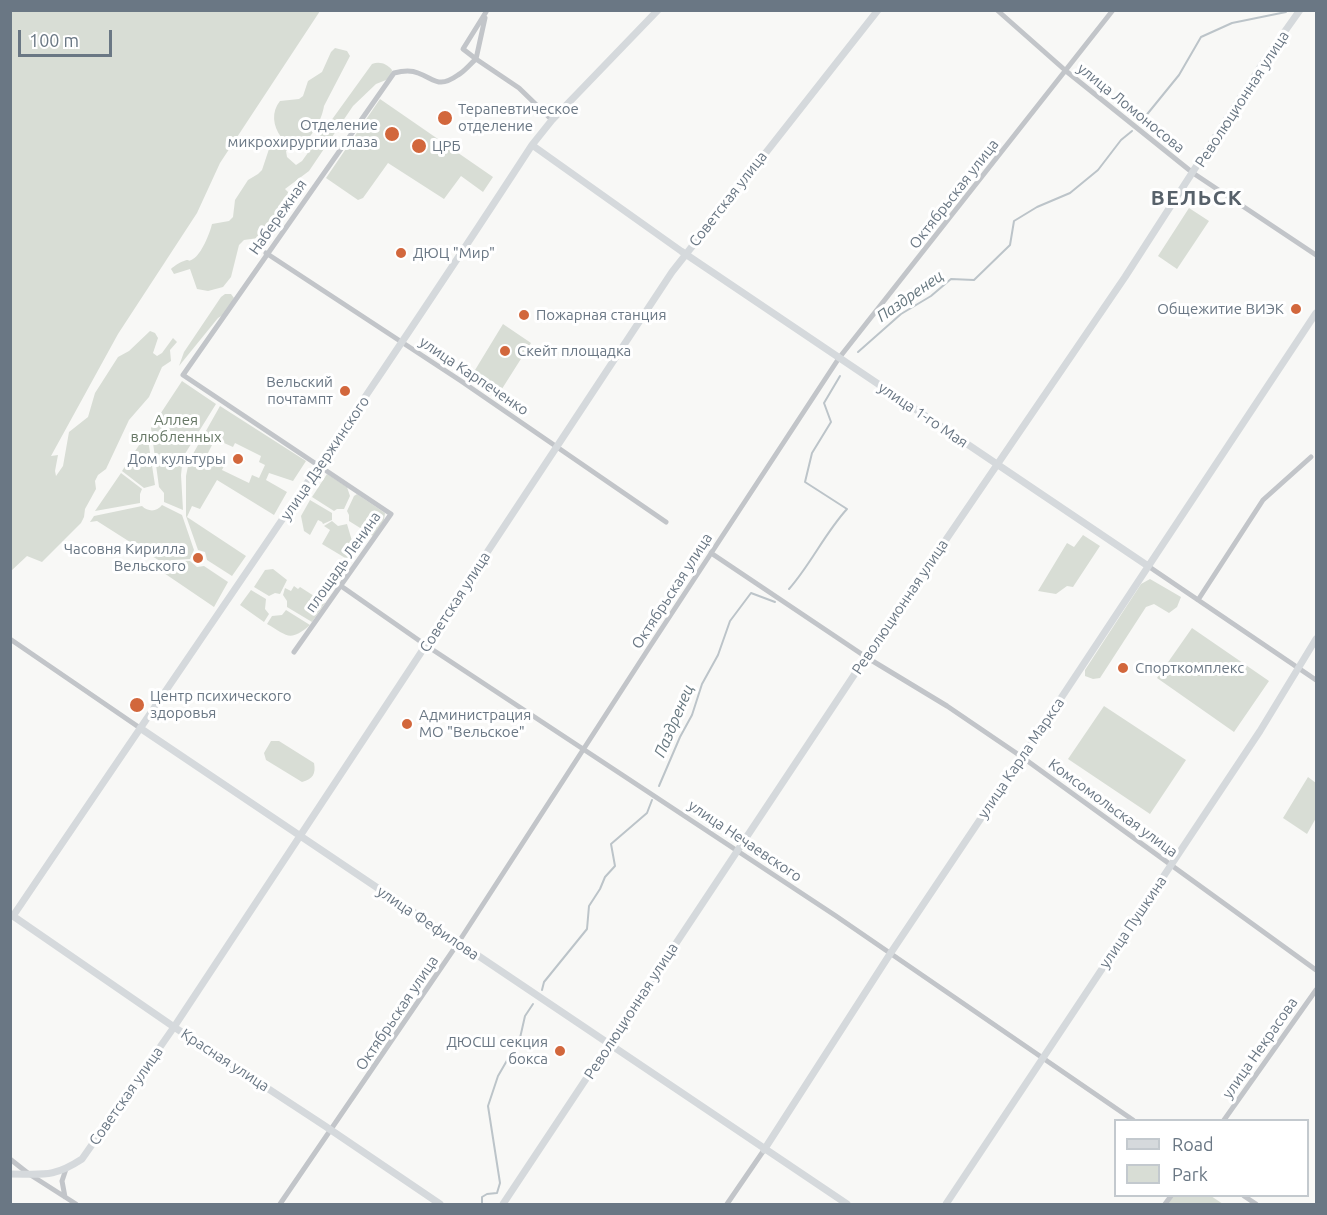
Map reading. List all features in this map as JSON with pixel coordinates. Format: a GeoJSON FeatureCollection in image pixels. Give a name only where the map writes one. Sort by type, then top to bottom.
{"type":"FeatureCollection","features":[{"type":"Feature","properties":{"kind":"main road","name":"улица Дзержинского"},"geometry":{"type":"LineString","coordinates":[[11,917],[320,467],[532,145],[552,120],[658,10]]}},
{"type":"Feature","properties":{"kind":"main road","name":"Советская улица"},"geometry":{"type":"LineString","coordinates":[[66,1169],[82,1159],[174,1027],[672,272],[878,10]]}},
{"type":"Feature","properties":{"kind":"main road","name":"Революционная улица"},"geometry":{"type":"LineString","coordinates":[[502,1204],[736,850],[1125,278],[1268,55],[1300,10]]}},
{"type":"Feature","properties":{"kind":"main road","name":"улица 1-го Мая"},"geometry":{"type":"LineString","coordinates":[[532,145],[686,254],[1148,566]]}},
{"type":"Feature","properties":{"kind":"main road","name":"улица Карла Маркса"},"geometry":{"type":"LineString","coordinates":[[764,1150],[890,954],[1317,313]]}},
{"type":"Feature","properties":{"kind":"main road","name":"улица Пушкина"},"geometry":{"type":"LineString","coordinates":[[946,1204],[1260,731],[1317,639]]}},
{"type":"Feature","properties":{"kind":"main road","name":"улица Фефилова"},"geometry":{"type":"LineString","coordinates":[[140,728],[298,837],[847,1204]]}},
{"type":"Feature","properties":{"kind":"main road","name":"Красная улица"},"geometry":{"type":"LineString","coordinates":[[11,917],[440,1204]]}},
{"type":"Feature","properties":{"kind":"main road"},"geometry":{"type":"LineString","coordinates":[[10,1174],[52,1174],[66,1169]]}},
{"type":"Feature","properties":{"kind":"street","name":"улица Ломоносова"},"geometry":{"type":"LineString","coordinates":[[997,10],[1066,71],[1193,173],[1317,255]]}},
{"type":"Feature","properties":{"kind":"street","name":"Октябрьская улица"},"geometry":{"type":"LineString","coordinates":[[280,1204],[332,1131],[458,943],[839,358],[1113,10]]}},
{"type":"Feature","properties":{"kind":"street"},"geometry":{"type":"LineString","coordinates":[[487,11],[463,49],[519,88],[552,120]]}},
{"type":"Feature","properties":{"kind":"street"},"geometry":{"type":"LineString","coordinates":[[476,59],[487,11]]}},
{"type":"Feature","properties":{"kind":"street","name":"Набережная"},"geometry":{"type":"LineString","coordinates":[[183,375],[266,253],[394,73],[417,72],[433,82],[445,82],[458,75],[476,59]]}},
{"type":"Feature","properties":{"kind":"street","name":"улица Карпеченко"},"geometry":{"type":"LineString","coordinates":[[266,253],[557,446],[666,522]]}},
{"type":"Feature","properties":{"kind":"street","name":"площадь Ленина"},"geometry":{"type":"LineString","coordinates":[[183,375],[391,514],[294,652]]}},
{"type":"Feature","properties":{"kind":"street"},"geometry":{"type":"LineString","coordinates":[[1198,600],[1263,500],[1311,457]]}},
{"type":"Feature","properties":{"kind":"street","name":"Комсомольская улица"},"geometry":{"type":"LineString","coordinates":[[711,553],[866,657],[947,706],[1022,757],[1317,970]]}},
{"type":"Feature","properties":{"kind":"street","name":"улица 1-го Мая"},"geometry":{"type":"LineString","coordinates":[[1148,566],[1317,680]]}},
{"type":"Feature","properties":{"kind":"street","name":"улица Нечаевского"},"geometry":{"type":"LineString","coordinates":[[341,586],[427,646],[736,850],[1131,1119]]}},
{"type":"Feature","properties":{"kind":"street","name":"улица Фефилова"},"geometry":{"type":"LineString","coordinates":[[10,639],[140,728]]}},
{"type":"Feature","properties":{"kind":"street","name":"улица Некрасова"},"geometry":{"type":"LineString","coordinates":[[1225,1119],[1317,990]]}},
{"type":"Feature","properties":{"kind":"street","name":"улица Карла Маркса"},"geometry":{"type":"LineString","coordinates":[[727,1204],[764,1150]]}},
{"type":"Feature","properties":{"kind":"street"},"geometry":{"type":"LineString","coordinates":[[10,1159],[76,1204]]}},
{"type":"Feature","properties":{"kind":"street"},"geometry":{"type":"LineString","coordinates":[[64,1197],[62,1181],[66,1169]]}},
{"type":"Feature","properties":{"kind":"green space"},"geometry":{"type":"Polygon","coordinates":[[[11,10],[320,11],[220,163],[197,213],[118,334],[51,456],[58,455],[56,476],[63,466],[69,432],[88,417],[95,393],[118,357],[129,351],[150,331],[158,338],[153,353],[157,356],[173,338],[177,342],[170,350],[171,361],[162,367],[149,397],[129,420],[106,469],[98,475],[95,481],[96,489],[85,509],[81,523],[42,562],[27,556],[11,571],[11,10]]]}},
{"type":"Feature","properties":{"kind":"green space"},"geometry":{"type":"Polygon","coordinates":[[[335,48],[347,51],[350,56],[313,133],[305,141],[286,151],[287,157],[296,165],[302,161],[372,64],[381,63],[388,66],[392,70],[391,76],[376,84],[353,106],[309,171],[285,189],[295,195],[297,200],[272,236],[244,240],[239,245],[231,277],[223,287],[208,291],[197,289],[190,269],[174,274],[171,269],[181,262],[190,261],[196,257],[205,243],[212,224],[229,221],[233,217],[235,200],[248,180],[262,170],[269,149],[281,137],[274,119],[277,105],[280,101],[299,99],[303,96],[308,81],[322,72],[335,48]]]}},
{"type":"Feature","properties":{"kind":"green space","name":"ЦРБ"},"geometry":{"type":"Polygon","coordinates":[[[380,99],[493,177],[483,192],[461,176],[444,199],[388,163],[363,198],[358,200],[326,178],[380,99]]]}},
{"type":"Feature","properties":{"kind":"green space"},"geometry":{"type":"Polygon","coordinates":[[[1189,208],[1209,221],[1177,269],[1158,256],[1189,208]]]}},
{"type":"Feature","properties":{"kind":"green space"},"geometry":{"type":"Polygon","coordinates":[[[225,294],[231,294],[234,298],[228,312],[218,318],[179,366],[184,352],[225,294]]]}},
{"type":"Feature","properties":{"kind":"green space"},"geometry":{"type":"Polygon","coordinates":[[[503,324],[531,343],[500,392],[472,375],[503,324]]]}},
{"type":"Feature","properties":{"kind":"green space","name":"Аллея влюбленных"},"geometry":{"type":"Polygon","coordinates":[[[182,381],[216,404],[183,457],[181,475],[183,510],[164,502],[164,493],[159,487],[151,428],[182,381]]]}},
{"type":"Feature","properties":{"kind":"green space","name":"Аллея влюбленных"},"geometry":{"type":"Polygon","coordinates":[[[220,406],[306,461],[293,481],[269,473],[266,480],[287,492],[274,515],[217,480],[200,509],[192,506],[187,517],[246,556],[232,576],[207,560],[205,552],[198,550],[186,516],[186,476],[189,461],[220,406]],[[215,439],[207,455],[225,464],[222,470],[249,483],[252,475],[259,478],[265,465],[259,462],[261,456],[235,443],[233,447],[215,439]]]}},
{"type":"Feature","properties":{"kind":"green space","name":"Аллея влюбленных"},"geometry":{"type":"Polygon","coordinates":[[[147,433],[155,485],[144,488],[122,471],[147,433]]]}},
{"type":"Feature","properties":{"kind":"green space","name":"Аллея влюбленных"},"geometry":{"type":"Polygon","coordinates":[[[121,473],[142,489],[140,503],[95,511],[121,473]]]}},
{"type":"Feature","properties":{"kind":"green space"},"geometry":{"type":"Polygon","coordinates":[[[327,474],[347,487],[350,496],[344,509],[334,511],[312,497],[327,474]]]}},
{"type":"Feature","properties":{"kind":"green space"},"geometry":{"type":"Polygon","coordinates":[[[357,494],[385,513],[384,520],[373,536],[349,521],[347,511],[357,494]]]}},
{"type":"Feature","properties":{"kind":"green space"},"geometry":{"type":"Polygon","coordinates":[[[310,500],[332,513],[332,520],[323,524],[318,520],[310,535],[304,531],[301,516],[310,500]]]}},
{"type":"Feature","properties":{"kind":"green space"},"geometry":{"type":"Polygon","coordinates":[[[162,505],[182,515],[194,550],[190,559],[163,563],[97,521],[90,522],[94,516],[142,506],[155,510],[162,505]]]}},
{"type":"Feature","properties":{"kind":"green space"},"geometry":{"type":"Polygon","coordinates":[[[332,521],[338,526],[347,524],[352,541],[352,562],[322,544],[330,530],[324,526],[332,521]]]}},
{"type":"Feature","properties":{"kind":"green space"},"geometry":{"type":"Polygon","coordinates":[[[1083,535],[1100,546],[1073,587],[1067,586],[1056,594],[1038,591],[1067,543],[1074,547],[1083,535]]]}},
{"type":"Feature","properties":{"kind":"green space"},"geometry":{"type":"Polygon","coordinates":[[[190,561],[197,567],[204,566],[228,582],[214,607],[161,571],[170,564],[190,561]]]}},
{"type":"Feature","properties":{"kind":"green space"},"geometry":{"type":"Polygon","coordinates":[[[273,569],[287,580],[280,594],[275,593],[269,596],[254,587],[265,570],[273,569]]]}},
{"type":"Feature","properties":{"kind":"green space"},"geometry":{"type":"Polygon","coordinates":[[[1150,579],[1181,597],[1177,607],[1169,613],[1154,604],[1146,607],[1100,678],[1093,679],[1085,676],[1085,670],[1141,584],[1150,579]]]}},
{"type":"Feature","properties":{"kind":"green space"},"geometry":{"type":"Polygon","coordinates":[[[294,586],[298,589],[300,587],[325,603],[312,622],[287,607],[287,601],[283,595],[285,588],[291,591],[294,586]]]}},
{"type":"Feature","properties":{"kind":"green space"},"geometry":{"type":"Polygon","coordinates":[[[251,590],[266,599],[265,609],[269,614],[264,622],[240,605],[251,590]]]}},
{"type":"Feature","properties":{"kind":"green space"},"geometry":{"type":"Polygon","coordinates":[[[286,610],[310,625],[297,634],[288,635],[267,624],[272,616],[282,615],[286,610]]]}},
{"type":"Feature","properties":{"kind":"green space"},"geometry":{"type":"Polygon","coordinates":[[[1192,628],[1269,681],[1234,732],[1157,678],[1192,628]]]}},
{"type":"Feature","properties":{"kind":"green space"},"geometry":{"type":"Polygon","coordinates":[[[1104,706],[1186,760],[1150,814],[1068,759],[1104,706]]]}},
{"type":"Feature","properties":{"kind":"green space"},"geometry":{"type":"Polygon","coordinates":[[[271,741],[279,741],[314,763],[315,770],[311,778],[302,782],[266,760],[264,753],[271,741]]]}},
{"type":"Feature","properties":{"kind":"green space"},"geometry":{"type":"Polygon","coordinates":[[[1308,777],[1316,783],[1316,818],[1307,834],[1283,818],[1308,777]]]}},
{"type":"Feature","properties":{"kind":"green space"},"geometry":{"type":"Polygon","coordinates":[[[1170,1197],[1212,1197],[1223,1204],[1165,1204],[1170,1197]]]}},
{"type":"Feature","properties":{"kind":"waterway","name":"Паздренец"},"geometry":{"type":"LineString","coordinates":[[1140,123],[1179,75],[1201,37],[1232,23],[1286,12]]}},
{"type":"Feature","properties":{"kind":"waterway","name":"Паздренец"},"geometry":{"type":"LineString","coordinates":[[858,352],[901,314],[931,296],[951,279],[974,280],[1010,245],[1014,221],[1037,207],[1070,193],[1098,170],[1121,140],[1132,131]]}},
{"type":"Feature","properties":{"kind":"waterway","name":"Паздренец"},"geometry":{"type":"LineString","coordinates":[[789,589],[847,509],[805,482],[812,453],[831,422],[824,403],[840,376]]}},
{"type":"Feature","properties":{"kind":"waterway","name":"Паздренец"},"geometry":{"type":"LineString","coordinates":[[659,786],[692,715],[702,684],[718,655],[730,621],[751,593],[775,602]]}},
{"type":"Feature","properties":{"kind":"waterway","name":"Паздренец"},"geometry":{"type":"LineString","coordinates":[[542,990],[544,982],[587,929],[589,906],[605,877],[615,866],[611,844],[647,813],[652,800]]}},
{"type":"Feature","properties":{"kind":"waterway","name":"Паздренец"},"geometry":{"type":"LineString","coordinates":[[482,1204],[482,1197],[497,1193],[500,1183],[488,1106],[498,1076],[520,1038],[525,1016],[533,1004]]}},
{"type":"Feature","properties":{"kind":"place","name":"Терапевтическое отделение"},"geometry":{"type":"Point","coordinates":[445,118]}},
{"type":"Feature","properties":{"kind":"place","name":"Отделение микрохирургии глаза"},"geometry":{"type":"Point","coordinates":[392,134]}},
{"type":"Feature","properties":{"kind":"place","name":"ЦРБ"},"geometry":{"type":"Point","coordinates":[419,146]}},
{"type":"Feature","properties":{"kind":"place","name":"ДЮЦ \"Мир\""},"geometry":{"type":"Point","coordinates":[401,253]}},
{"type":"Feature","properties":{"kind":"place","name":"Общежитие ВИЭК"},"geometry":{"type":"Point","coordinates":[1296,309]}},
{"type":"Feature","properties":{"kind":"place","name":"Пожарная станция"},"geometry":{"type":"Point","coordinates":[524,315]}},
{"type":"Feature","properties":{"kind":"place","name":"Скейт площадка"},"geometry":{"type":"Point","coordinates":[505,351]}},
{"type":"Feature","properties":{"kind":"place","name":"Вельский почтампт"},"geometry":{"type":"Point","coordinates":[345,391]}},
{"type":"Feature","properties":{"kind":"place","name":"Дом культуры"},"geometry":{"type":"Point","coordinates":[238,459]}},
{"type":"Feature","properties":{"kind":"place","name":"Часовня Кирилла Вельского"},"geometry":{"type":"Point","coordinates":[198,558]}},
{"type":"Feature","properties":{"kind":"place","name":"Спорткомплекс"},"geometry":{"type":"Point","coordinates":[1123,668]}},
{"type":"Feature","properties":{"kind":"place","name":"Центр психического здоровья"},"geometry":{"type":"Point","coordinates":[137,705]}},
{"type":"Feature","properties":{"kind":"place","name":"Администрация МО \"Вельское\""},"geometry":{"type":"Point","coordinates":[407,724]}},
{"type":"Feature","properties":{"kind":"place","name":"ДЮСШ секция бокса"},"geometry":{"type":"Point","coordinates":[560,1051]}},
{"type":"Feature","properties":{"kind":"district","name":"ВЕЛЬСК"},"geometry":{"type":"Point","coordinates":[1197,198]}}]}
